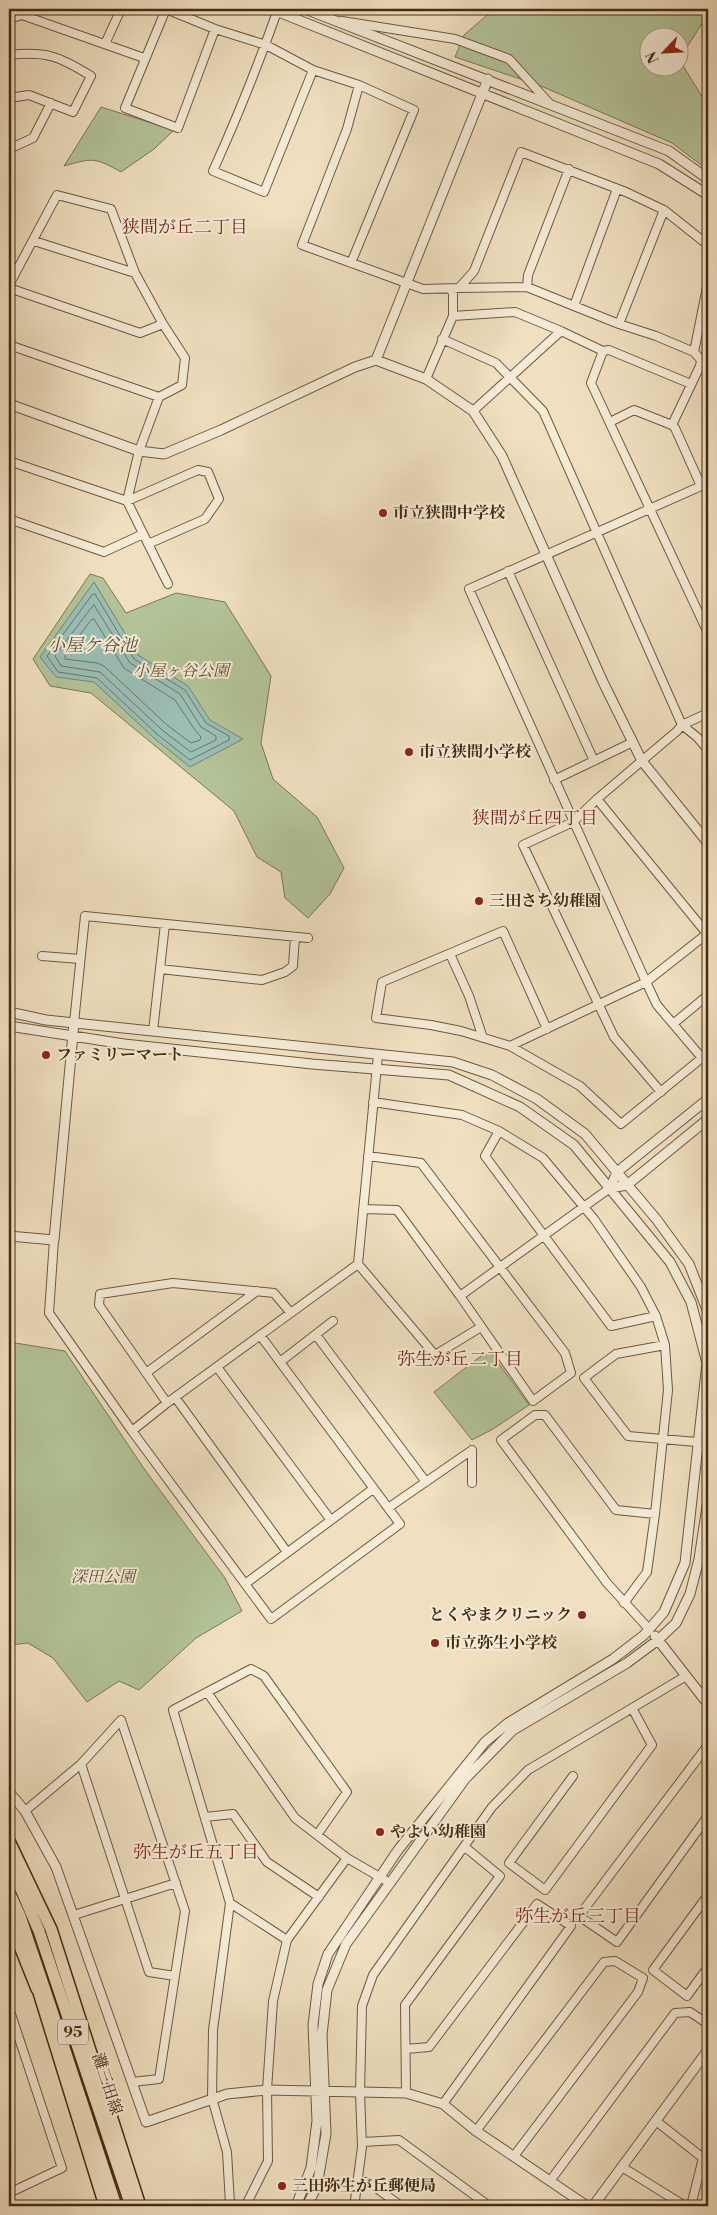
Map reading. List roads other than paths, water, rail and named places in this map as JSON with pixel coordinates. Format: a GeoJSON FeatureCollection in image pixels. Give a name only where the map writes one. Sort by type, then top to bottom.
{"type":"FeatureCollection","features":[{"type":"Feature","properties":{"kind":"main road","name":"95"},"geometry":{"type":"LineString","coordinates":[[9,1841],[51,1929],[140,2206]]}},
{"type":"Feature","properties":{"kind":"main road","name":"灘三田線"},"geometry":{"type":"LineString","coordinates":[[9,1861],[39,1931],[130,2206]]}},
{"type":"Feature","properties":{"kind":"main road","name":"灘三田線"},"geometry":{"type":"LineString","coordinates":[[9,1892],[14,1918],[116,2206]]}},
{"type":"Feature","properties":{"kind":"main road","name":"95"},"geometry":{"type":"LineString","coordinates":[[14,1918],[105,2206]]}},
{"type":"Feature","properties":{"kind":"main road","name":"95"},"geometry":{"type":"LineString","coordinates":[[39,1931],[60,1972],[81,2026]]}},
{"type":"Feature","properties":{"kind":"street"},"geometry":{"type":"LineString","coordinates":[[9,19],[16,9]]}},
{"type":"Feature","properties":{"kind":"street"},"geometry":{"type":"LineString","coordinates":[[105,44],[121,9]]}},
{"type":"Feature","properties":{"kind":"street"},"geometry":{"type":"LineString","coordinates":[[215,29],[178,128],[124,108],[166,9],[215,29],[266,45],[313,70],[359,85],[414,110],[351,263]]}},
{"type":"Feature","properties":{"kind":"street"},"geometry":{"type":"LineString","coordinates":[[305,9],[669,151],[708,180]]}},
{"type":"Feature","properties":{"kind":"street"},"geometry":{"type":"LineString","coordinates":[[313,70],[264,192],[213,171],[266,45],[276,10],[659,164],[708,195]]}},
{"type":"Feature","properties":{"kind":"street"},"geometry":{"type":"LineString","coordinates":[[9,19],[22,14],[144,58]]}},
{"type":"Feature","properties":{"kind":"street"},"geometry":{"type":"LineString","coordinates":[[335,20],[455,39],[509,59],[551,105]]}},
{"type":"Feature","properties":{"kind":"street"},"geometry":{"type":"LineString","coordinates":[[9,55],[35,52],[67,61],[91,76],[74,112],[29,95],[9,98]]}},
{"type":"Feature","properties":{"kind":"street"},"geometry":{"type":"LineString","coordinates":[[376,360],[488,79]]}},
{"type":"Feature","properties":{"kind":"street"},"geometry":{"type":"LineString","coordinates":[[359,85],[347,129],[302,245],[423,289],[527,287],[694,352],[701,360],[672,426]]}},
{"type":"Feature","properties":{"kind":"street"},"geometry":{"type":"LineString","coordinates":[[9,149],[33,138],[51,103]]}},
{"type":"Feature","properties":{"kind":"street"},"geometry":{"type":"LineString","coordinates":[[426,379],[453,316],[453,294],[455,289],[474,271],[521,152],[617,188],[664,210],[708,245]]}},
{"type":"Feature","properties":{"kind":"street"},"geometry":{"type":"LineString","coordinates":[[527,287],[528,275],[569,169]]}},
{"type":"Feature","properties":{"kind":"street"},"geometry":{"type":"LineString","coordinates":[[574,306],[617,188]]}},
{"type":"Feature","properties":{"kind":"street"},"geometry":{"type":"LineString","coordinates":[[162,324],[140,333],[9,287],[57,195],[110,209],[135,273],[162,324],[185,358],[182,385],[159,397],[139,451],[127,501],[168,584]]}},
{"type":"Feature","properties":{"kind":"street"},"geometry":{"type":"LineString","coordinates":[[619,324],[664,210]]}},
{"type":"Feature","properties":{"kind":"street"},"geometry":{"type":"LineString","coordinates":[[34,241],[135,273]]}},
{"type":"Feature","properties":{"kind":"street"},"geometry":{"type":"LineString","coordinates":[[694,352],[708,282]]}},
{"type":"Feature","properties":{"kind":"street"},"geometry":{"type":"LineString","coordinates":[[453,316],[515,312],[603,351],[610,350],[691,384]]}},
{"type":"Feature","properties":{"kind":"street"},"geometry":{"type":"LineString","coordinates":[[473,411],[561,331]]}},
{"type":"Feature","properties":{"kind":"street"},"geometry":{"type":"LineString","coordinates":[[442,340],[496,363],[543,411],[682,725],[698,737],[708,750]]}},
{"type":"Feature","properties":{"kind":"street"},"geometry":{"type":"LineString","coordinates":[[9,345],[159,397]]}},
{"type":"Feature","properties":{"kind":"street"},"geometry":{"type":"LineString","coordinates":[[603,351],[591,383],[708,632]]}},
{"type":"Feature","properties":{"kind":"street"},"geometry":{"type":"LineString","coordinates":[[9,404],[139,451],[164,454],[221,430],[355,367],[376,360],[426,379],[473,411],[502,456],[603,682],[642,760],[708,844]]}},
{"type":"Feature","properties":{"kind":"street"},"geometry":{"type":"LineString","coordinates":[[547,1029],[503,932],[382,982],[376,1018],[431,1025],[510,1046],[580,1086],[621,1124],[705,1056],[657,1005],[469,589],[705,485],[675,428],[672,426],[634,410],[610,422]]}},
{"type":"Feature","properties":{"kind":"street"},"geometry":{"type":"LineString","coordinates":[[9,461],[127,501],[198,470],[208,472],[218,499],[205,519],[148,544]]}},
{"type":"Feature","properties":{"kind":"street"},"geometry":{"type":"LineString","coordinates":[[9,518],[104,552],[143,534]]}},
{"type":"Feature","properties":{"kind":"street"},"geometry":{"type":"LineString","coordinates":[[508,571],[594,761]]}},
{"type":"Feature","properties":{"kind":"street"},"geometry":{"type":"LineString","coordinates":[[661,1092],[614,1037],[523,845],[573,822],[682,725],[708,712]]}},
{"type":"Feature","properties":{"kind":"street"},"geometry":{"type":"LineString","coordinates":[[554,780],[633,742]]}},
{"type":"Feature","properties":{"kind":"street"},"geometry":{"type":"LineString","coordinates":[[510,1046],[646,982],[708,934],[597,799]]}},
{"type":"Feature","properties":{"kind":"street"},"geometry":{"type":"LineString","coordinates":[[260,1335],[400,1524],[271,1619],[132,1431],[49,1313],[71,1037],[85,916],[308,938]]}},
{"type":"Feature","properties":{"kind":"street"},"geometry":{"type":"LineString","coordinates":[[153,1031],[165,924]]}},
{"type":"Feature","properties":{"kind":"street"},"geometry":{"type":"LineString","coordinates":[[160,969],[262,980],[284,972],[293,966],[295,937]]}},
{"type":"Feature","properties":{"kind":"street"},"geometry":{"type":"LineString","coordinates":[[450,954],[483,1038]]}},
{"type":"Feature","properties":{"kind":"street"},"geometry":{"type":"LineString","coordinates":[[42,956],[80,959]]}},
{"type":"Feature","properties":{"kind":"street"},"geometry":{"type":"LineString","coordinates":[[673,1024],[708,995]]}},
{"type":"Feature","properties":{"kind":"street"},"geometry":{"type":"LineString","coordinates":[[9,1012],[46,1020],[453,1062],[492,1075],[537,1099],[585,1134],[657,1220],[688,1264],[708,1312]]}},
{"type":"Feature","properties":{"kind":"street"},"geometry":{"type":"LineString","coordinates":[[9,1026],[71,1037],[322,1065],[449,1076],[520,1107],[574,1145],[670,1262],[691,1302],[707,1363],[704,1443],[685,1564],[664,1612],[649,1629],[613,1659],[508,1723],[485,1742],[398,1850],[328,1954],[318,1984],[313,2026],[314,2091],[317,2121],[311,2168],[296,2206]]}},
{"type":"Feature","properties":{"kind":"street"},"geometry":{"type":"LineString","coordinates":[[375,1055],[373,1102],[358,1264],[435,1356],[481,1327]]}},
{"type":"Feature","properties":{"kind":"street"},"geometry":{"type":"LineString","coordinates":[[610,1188],[616,1172],[708,1099]]}},
{"type":"Feature","properties":{"kind":"street"},"geometry":{"type":"LineString","coordinates":[[373,1102],[462,1114],[499,1131],[543,1158],[584,1207],[641,1287],[656,1316],[665,1345],[668,1390],[655,1514],[647,1572],[624,1603]]}},
{"type":"Feature","properties":{"kind":"street"},"geometry":{"type":"LineString","coordinates":[[460,1296],[610,1188],[627,1185],[708,1118]]}},
{"type":"Feature","properties":{"kind":"street"},"geometry":{"type":"LineString","coordinates":[[499,1131],[484,1156],[611,1326],[656,1316]]}},
{"type":"Feature","properties":{"kind":"street"},"geometry":{"type":"LineString","coordinates":[[363,1209],[398,1210],[533,1401],[571,1372],[565,1353],[421,1163],[368,1156]]}},
{"type":"Feature","properties":{"kind":"street"},"geometry":{"type":"LineString","coordinates":[[9,1236],[54,1240]]}},
{"type":"Feature","properties":{"kind":"street"},"geometry":{"type":"LineString","coordinates":[[132,1431],[290,1312],[358,1264]]}},
{"type":"Feature","properties":{"kind":"street"},"geometry":{"type":"LineString","coordinates":[[167,1403],[98,1306],[100,1294],[173,1283],[258,1290],[274,1293],[290,1312]]}},
{"type":"Feature","properties":{"kind":"street"},"geometry":{"type":"LineString","coordinates":[[146,1372],[258,1290]]}},
{"type":"Feature","properties":{"kind":"street"},"geometry":{"type":"LineString","coordinates":[[280,1362],[333,1321]]}},
{"type":"Feature","properties":{"kind":"street"},"geometry":{"type":"LineString","coordinates":[[316,1335],[426,1482]]}},
{"type":"Feature","properties":{"kind":"street"},"geometry":{"type":"LineString","coordinates":[[665,1345],[616,1354],[584,1378],[628,1436],[704,1443]]}},
{"type":"Feature","properties":{"kind":"street"},"geometry":{"type":"LineString","coordinates":[[217,1367],[330,1519]]}},
{"type":"Feature","properties":{"kind":"street"},"geometry":{"type":"LineString","coordinates":[[175,1397],[286,1552]]}},
{"type":"Feature","properties":{"kind":"street"},"geometry":{"type":"LineString","coordinates":[[655,1514],[616,1510],[545,1415],[535,1415],[501,1440],[624,1603],[649,1629],[708,1704]]}},
{"type":"Feature","properties":{"kind":"street"},"geometry":{"type":"LineString","coordinates":[[388,1508],[472,1450],[472,1483]]}},
{"type":"Feature","properties":{"kind":"street"},"geometry":{"type":"LineString","coordinates":[[245,1584],[330,1519],[373,1489]]}},
{"type":"Feature","properties":{"kind":"street"},"geometry":{"type":"LineString","coordinates":[[307,2206],[316,2186],[326,2134],[322,2035],[327,1990],[346,1944],[465,1779],[513,1730],[627,1663],[658,1640],[676,1623],[690,1594],[700,1559],[708,1500]]}},
{"type":"Feature","properties":{"kind":"street"},"geometry":{"type":"LineString","coordinates":[[235,2206],[230,2204],[227,2152],[212,2098],[213,2030],[230,1903],[173,1710],[251,1669],[264,1676],[347,1792],[317,1835]]}},
{"type":"Feature","properties":{"kind":"street"},"geometry":{"type":"LineString","coordinates":[[352,2206],[358,2182],[362,2142],[360,2093],[362,2006],[373,1975],[492,1808],[528,1770],[686,1676]]}},
{"type":"Feature","properties":{"kind":"street"},"geometry":{"type":"LineString","coordinates":[[207,1692],[295,1818],[347,1858],[390,1883]]}},
{"type":"Feature","properties":{"kind":"street"},"geometry":{"type":"LineString","coordinates":[[573,1776],[509,1863],[545,1890],[652,1745],[632,1708]]}},
{"type":"Feature","properties":{"kind":"street"},"geometry":{"type":"LineString","coordinates":[[25,1811],[81,1764],[121,1720],[185,1911],[159,2078],[132,2082]]}},
{"type":"Feature","properties":{"kind":"street"},"geometry":{"type":"LineString","coordinates":[[708,1745],[579,1916],[617,1942],[708,1816]]}},
{"type":"Feature","properties":{"kind":"street"},"geometry":{"type":"LineString","coordinates":[[81,1764],[148,1972],[175,1976]]}},
{"type":"Feature","properties":{"kind":"street"},"geometry":{"type":"LineString","coordinates":[[9,1792],[25,1811],[56,1867],[146,2122],[227,2094],[267,2090],[406,2093],[444,2104],[476,2131],[587,2206]]}},
{"type":"Feature","properties":{"kind":"street"},"geometry":{"type":"LineString","coordinates":[[205,1817],[233,1814],[267,1862],[318,1897]]}},
{"type":"Feature","properties":{"kind":"street"},"geometry":{"type":"LineString","coordinates":[[406,2093],[404,2005],[500,1876],[465,1847]]}},
{"type":"Feature","properties":{"kind":"street"},"geometry":{"type":"LineString","coordinates":[[241,2206],[246,2205],[268,2161],[267,2090],[273,2001],[287,1940],[347,1858]]}},
{"type":"Feature","properties":{"kind":"street"},"geometry":{"type":"LineString","coordinates":[[74,1916],[176,1883]]}},
{"type":"Feature","properties":{"kind":"street"},"geometry":{"type":"LineString","coordinates":[[708,1894],[653,1970],[687,1996],[708,1967]]}},
{"type":"Feature","properties":{"kind":"street"},"geometry":{"type":"LineString","coordinates":[[230,1903],[287,1940]]}},
{"type":"Feature","properties":{"kind":"street"},"geometry":{"type":"LineString","coordinates":[[406,2049],[430,2047],[537,1904],[571,1926],[444,2104]]}},
{"type":"Feature","properties":{"kind":"street"},"geometry":{"type":"LineString","coordinates":[[476,2131],[604,1962],[615,1961],[643,1978],[638,1992],[514,2156]]}},
{"type":"Feature","properties":{"kind":"street"},"geometry":{"type":"LineString","coordinates":[[9,2008],[62,2168],[9,2193]]}},
{"type":"Feature","properties":{"kind":"street"},"geometry":{"type":"LineString","coordinates":[[550,2181],[675,2013],[690,2012],[708,2024]]}},
{"type":"Feature","properties":{"kind":"street"},"geometry":{"type":"LineString","coordinates":[[593,2206],[708,2050]]}},
{"type":"Feature","properties":{"kind":"street"},"geometry":{"type":"LineString","coordinates":[[656,2121],[703,2158],[691,2206]]}},
{"type":"Feature","properties":{"kind":"street"},"geometry":{"type":"LineString","coordinates":[[362,2142],[399,2140],[489,2206]]}},
{"type":"Feature","properties":{"kind":"street"},"geometry":{"type":"LineString","coordinates":[[622,2167],[685,2206]]}},
{"type":"Feature","properties":{"kind":"street"},"geometry":{"type":"LineString","coordinates":[[358,2182],[368,2182],[402,2206]]}},
{"type":"Feature","properties":{"kind":"water","name":"小屋ケ谷池"},"geometry":{"type":"Polygon","coordinates":[[[94,582],[138,655],[188,686],[210,720],[243,739],[190,767],[155,739],[94,682],[56,677],[40,657],[94,582]]]}},
{"type":"Feature","properties":{"kind":"place","name":"市立狭間中学校"},"geometry":{"type":"Point","coordinates":[383,513]}},
{"type":"Feature","properties":{"kind":"place","name":"市立狭間小学校"},"geometry":{"type":"Point","coordinates":[409,752]}},
{"type":"Feature","properties":{"kind":"place","name":"三田さち幼稚園"},"geometry":{"type":"Point","coordinates":[479,901]}},
{"type":"Feature","properties":{"kind":"place","name":"ファミリーマート"},"geometry":{"type":"Point","coordinates":[46,1055]}},
{"type":"Feature","properties":{"kind":"place","name":"とくやまクリニック"},"geometry":{"type":"Point","coordinates":[582,1615]}},
{"type":"Feature","properties":{"kind":"place","name":"市立弥生小学校"},"geometry":{"type":"Point","coordinates":[435,1643]}},
{"type":"Feature","properties":{"kind":"place","name":"やよい幼稚園"},"geometry":{"type":"Point","coordinates":[380,1832]}},
{"type":"Feature","properties":{"kind":"place","name":"三田弥生が丘郵便局"},"geometry":{"type":"Point","coordinates":[282,2186]}},
{"type":"Feature","properties":{"kind":"district","name":"狭間が丘二丁目"},"geometry":{"type":"Point","coordinates":[185,227]}},
{"type":"Feature","properties":{"kind":"district","name":"狭間が丘四丁目"},"geometry":{"type":"Point","coordinates":[535,818]}},
{"type":"Feature","properties":{"kind":"district","name":"弥生が丘二丁目"},"geometry":{"type":"Point","coordinates":[460,1359]}},
{"type":"Feature","properties":{"kind":"district","name":"弥生が丘五丁目"},"geometry":{"type":"Point","coordinates":[196,1852]}},
{"type":"Feature","properties":{"kind":"district","name":"弥生が丘三丁目"},"geometry":{"type":"Point","coordinates":[578,1916]}},
{"type":"Feature","properties":{"kind":"park label","name":"小屋ヶ谷公園"},"geometry":{"type":"Point","coordinates":[181,671]}},
{"type":"Feature","properties":{"kind":"park label","name":"深田公園"},"geometry":{"type":"Point","coordinates":[103,1577]}}]}
